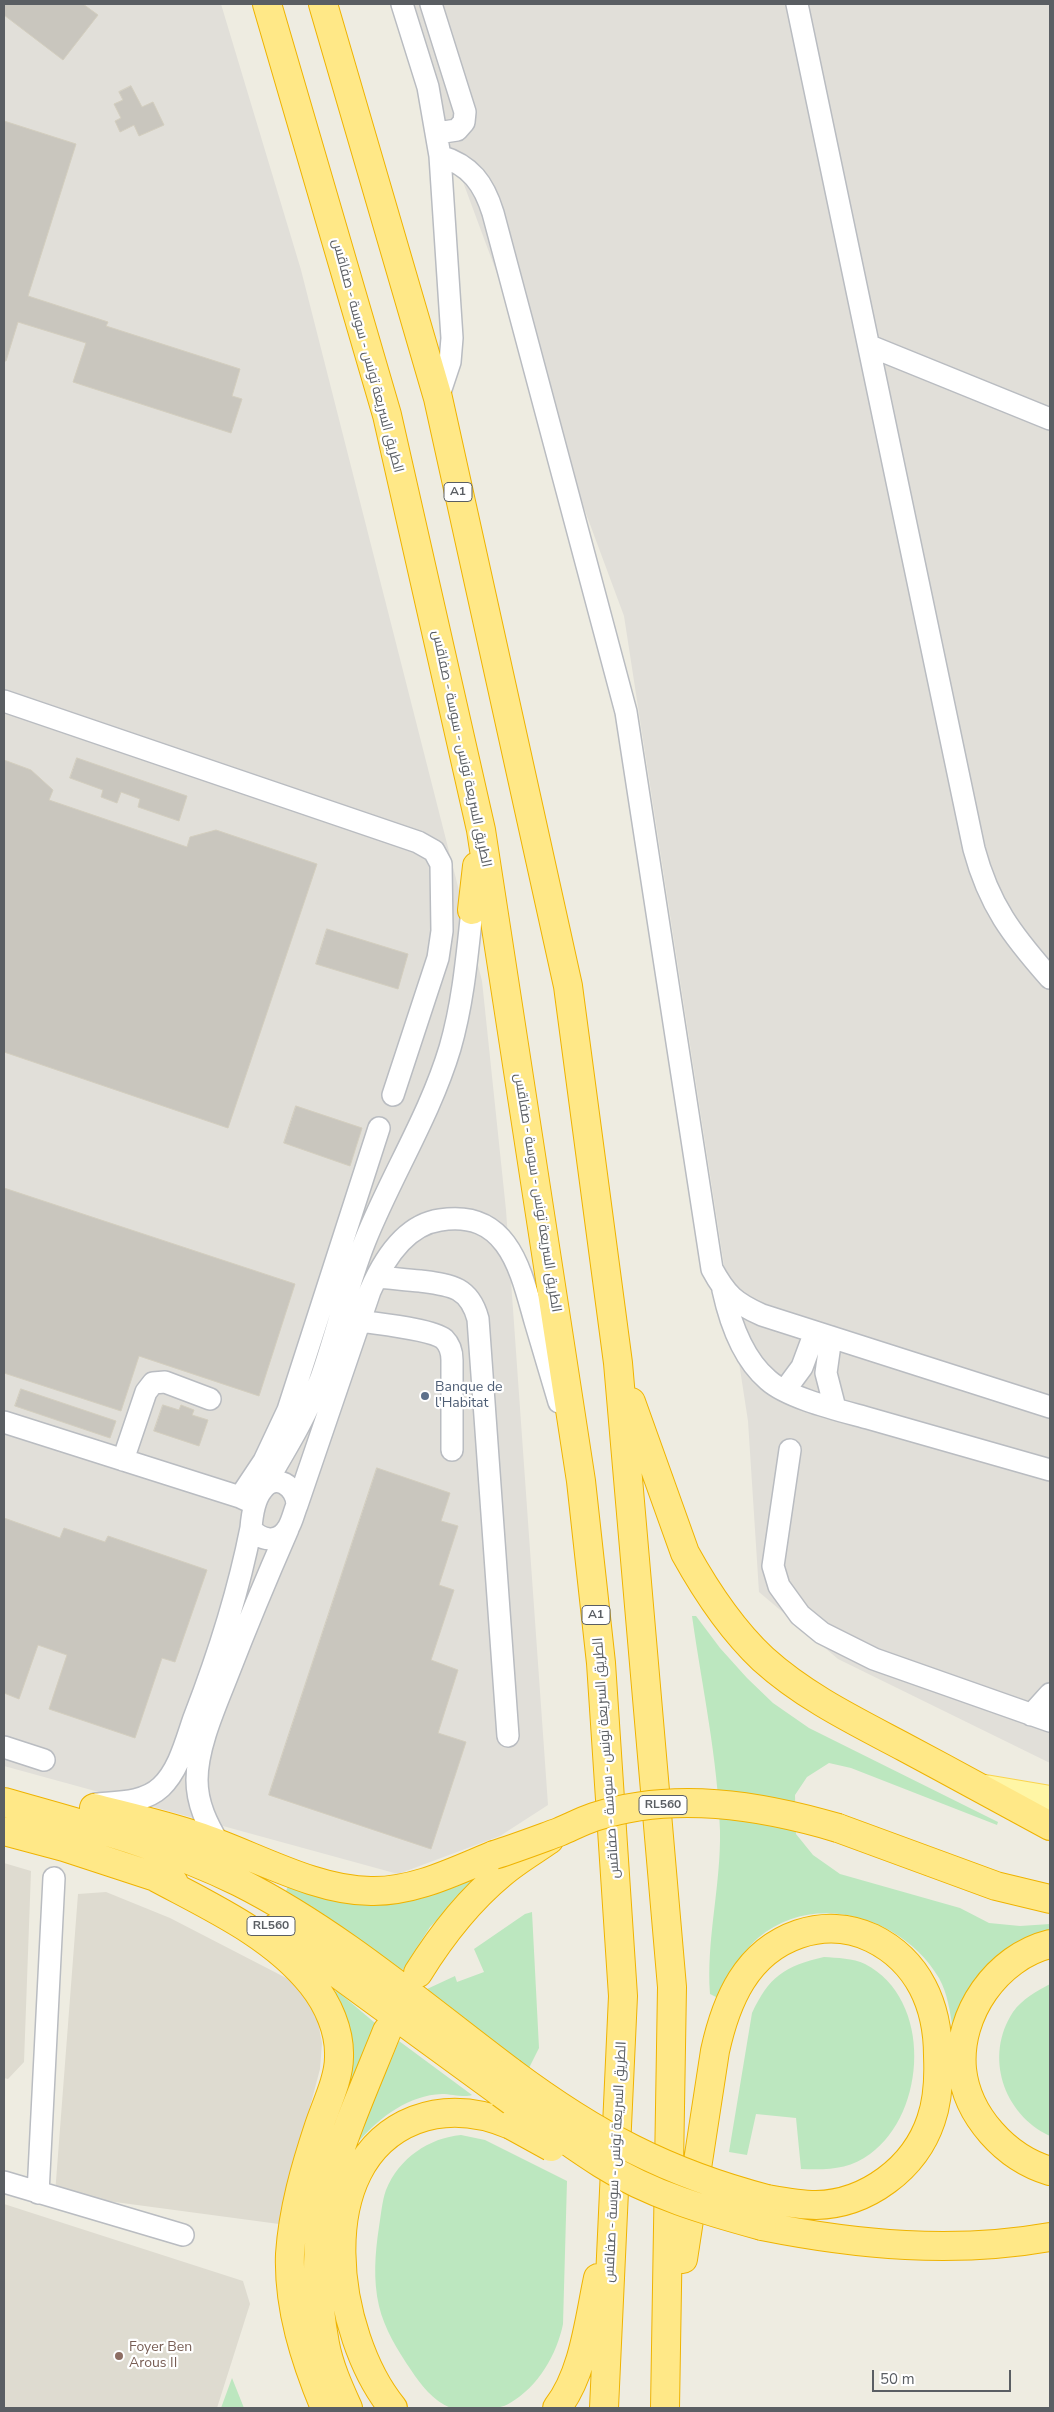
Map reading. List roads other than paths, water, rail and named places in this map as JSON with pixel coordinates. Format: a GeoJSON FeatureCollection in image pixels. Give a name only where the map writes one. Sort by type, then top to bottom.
{"type":"FeatureCollection","features":[{"type":"Feature","properties":{"kind":"highway","name":"الطريق السريعة تونس - سوسة - صفاقس"},"geometry":{"type":"LineString","coordinates":[[266,4],[387,415],[481,830],[581,1481],[601,1663],[624,1996],[604,2408]]}},
{"type":"Feature","properties":{"kind":"highway","name":"A1"},"geometry":{"type":"LineString","coordinates":[[322,4],[438,398],[568,986],[618,1363],[672,1988],[666,2408]]}},
{"type":"Feature","properties":{"kind":"highway"},"geometry":{"type":"LineString","coordinates":[[472,910],[481,830]]}},
{"type":"Feature","properties":{"kind":"highway"},"geometry":{"type":"LineString","coordinates":[[618,1363],[671,1519],[685,1553],[711,1597],[744,1639],[781,1674],[821,1703],[1050,1826]]}},
{"type":"Feature","properties":{"kind":"highway","name":"RL560"},"geometry":{"type":"LineString","coordinates":[[4,1796],[83,1806],[167,1827],[219,1844],[312,1879],[347,1888],[371,1891],[402,1887],[498,1864],[560,1832],[602,1815],[634,1808],[690,1804],[754,1807],[794,1815],[838,1828],[957,1871]]}},
{"type":"Feature","properties":{"kind":"highway"},"geometry":{"type":"LineString","coordinates":[[4,1802],[164,1849],[239,1882],[300,1916],[338,1941],[506,2082],[554,2104],[630,2149],[698,2178],[768,2199],[789,2203],[832,2204],[862,2194],[878,2186],[906,2163],[917,2149],[931,2120],[937,2091],[938,2043],[929,2002],[919,1978],[909,1965],[883,1944],[868,1936],[838,1928],[822,1928],[780,1941],[762,1955],[744,1975],[733,1994],[722,2020],[715,2051],[668,2357]]}},
{"type":"Feature","properties":{"kind":"highway","name":"RL560"},"geometry":{"type":"LineString","coordinates":[[4,1831],[64,1847],[194,1889],[278,1930],[506,2082],[603,2164],[637,2183],[680,2201],[762,2226],[827,2239],[876,2244],[940,2246],[997,2244],[1046,2236]]}},
{"type":"Feature","properties":{"kind":"highway"},"geometry":{"type":"LineString","coordinates":[[418,1973],[498,1864]]}},
{"type":"Feature","properties":{"kind":"highway"},"geometry":{"type":"LineString","coordinates":[[957,1871],[996,1886],[1050,1898]]}},
{"type":"Feature","properties":{"kind":"highway"},"geometry":{"type":"LineString","coordinates":[[157,1878],[224,1914],[278,1950],[312,1984],[327,2008],[337,2033],[339,2058],[306,2165],[295,2214],[290,2256],[294,2306],[302,2342],[324,2408]]}},
{"type":"Feature","properties":{"kind":"highway"},"geometry":{"type":"LineString","coordinates":[[1050,1944],[1014,1960],[1001,1971],[980,1998],[966,2032],[962,2069],[972,2103],[991,2132],[1017,2156],[1050,2171]]}},
{"type":"Feature","properties":{"kind":"highway"},"geometry":{"type":"LineString","coordinates":[[348,2408],[337,2385],[325,2345],[319,2303],[322,2224],[330,2183],[344,2138],[387,2032]]}},
{"type":"Feature","properties":{"kind":"highway"},"geometry":{"type":"LineString","coordinates":[[393,2408],[374,2381],[357,2340],[344,2290],[342,2243],[346,2205],[353,2181],[371,2152],[382,2140],[401,2127],[422,2118],[436,2114],[471,2113],[491,2117],[511,2125],[594,2170],[637,2183]]}},
{"type":"Feature","properties":{"kind":"highway"},"geometry":{"type":"LineString","coordinates":[[558,2408],[568,2391],[581,2355],[615,2201]]}},
{"type":"Feature","properties":{"kind":"main road"},"geometry":{"type":"LineString","coordinates":[[982,1789],[1050,1800]]}},
{"type":"Feature","properties":{"kind":"main road"},"geometry":{"type":"LineString","coordinates":[[957,1871],[990,1873],[1050,1885]]}},
{"type":"Feature","properties":{"kind":"street"},"geometry":{"type":"LineString","coordinates":[[402,4],[428,87],[440,156],[452,338],[450,362],[438,398]]}},
{"type":"Feature","properties":{"kind":"street"},"geometry":{"type":"LineString","coordinates":[[431,4],[465,112],[464,122],[457,130],[437,134]]}},
{"type":"Feature","properties":{"kind":"street"},"geometry":{"type":"LineString","coordinates":[[797,4],[974,849],[983,880],[998,912],[1015,939],[1050,978]]}},
{"type":"Feature","properties":{"kind":"street"},"geometry":{"type":"LineString","coordinates":[[440,156],[450,159],[476,177],[486,191],[494,213],[626,712],[709,1253],[712,1269],[723,1290],[734,1330],[744,1349],[768,1380],[784,1390],[835,1408],[1050,1470]]}},
{"type":"Feature","properties":{"kind":"street"},"geometry":{"type":"LineString","coordinates":[[870,346],[1050,419]]}},
{"type":"Feature","properties":{"kind":"street"},"geometry":{"type":"LineString","coordinates":[[4,701],[418,842],[434,851],[441,864],[443,882],[443,917],[440,947],[393,1095]]}},
{"type":"Feature","properties":{"kind":"street"},"geometry":{"type":"LineString","coordinates":[[253,1496],[296,1431],[320,1378],[364,1242],[408,1148],[449,1049],[463,994],[472,910]]}},
{"type":"Feature","properties":{"kind":"street"},"geometry":{"type":"LineString","coordinates":[[83,1806],[145,1797],[160,1787],[172,1773],[182,1752],[221,1646],[235,1598],[251,1528],[253,1496],[264,1460],[288,1410],[379,1128]]}},
{"type":"Feature","properties":{"kind":"street"},"geometry":{"type":"LineString","coordinates":[[219,1844],[206,1822],[199,1801],[197,1780],[199,1761],[214,1710],[252,1611],[297,1505],[376,1276],[395,1247],[415,1232],[437,1220],[460,1219],[483,1226],[503,1240],[514,1254],[521,1271],[581,1481]]}},
{"type":"Feature","properties":{"kind":"street"},"geometry":{"type":"LineString","coordinates":[[343,1235],[364,1242]]}},
{"type":"Feature","properties":{"kind":"street"},"geometry":{"type":"LineString","coordinates":[[376,1276],[445,1284],[457,1288],[467,1296],[474,1306],[478,1319],[508,1736]]}},
{"type":"Feature","properties":{"kind":"street"},"geometry":{"type":"LineString","coordinates":[[723,1290],[740,1306],[762,1315],[1050,1407]]}},
{"type":"Feature","properties":{"kind":"street"},"geometry":{"type":"LineString","coordinates":[[360,1321],[432,1333],[445,1340],[449,1346],[452,1360],[452,1450]]}},
{"type":"Feature","properties":{"kind":"street"},"geometry":{"type":"LineString","coordinates":[[784,1390],[802,1368],[823,1334]]}},
{"type":"Feature","properties":{"kind":"street"},"geometry":{"type":"LineString","coordinates":[[823,1334],[826,1373],[835,1408]]}},
{"type":"Feature","properties":{"kind":"street"},"geometry":{"type":"LineString","coordinates":[[123,1460],[146,1392],[153,1382],[165,1382],[210,1399]]}},
{"type":"Feature","properties":{"kind":"street"},"geometry":{"type":"LineString","coordinates":[[4,1422],[123,1460],[253,1496]]}},
{"type":"Feature","properties":{"kind":"street"},"geometry":{"type":"LineString","coordinates":[[790,1450],[773,1566],[778,1586],[800,1615],[822,1633],[874,1659],[1041,1718],[1050,1694]]}},
{"type":"Feature","properties":{"kind":"street"},"geometry":{"type":"LineString","coordinates":[[253,1496],[269,1484],[283,1482],[294,1491],[297,1505]]}},
{"type":"Feature","properties":{"kind":"street"},"geometry":{"type":"LineString","coordinates":[[251,1528],[255,1534],[268,1539],[282,1535],[288,1529]]}},
{"type":"Feature","properties":{"kind":"street"},"geometry":{"type":"LineString","coordinates":[[4,1747],[44,1760]]}},
{"type":"Feature","properties":{"kind":"street"},"geometry":{"type":"LineString","coordinates":[[38,2193],[54,1878]]}},
{"type":"Feature","properties":{"kind":"street"},"geometry":{"type":"LineString","coordinates":[[4,2182],[183,2235]]}},
{"type":"Feature","properties":{"kind":"place","name":"Banque de l'Habitat"},"geometry":{"type":"Point","coordinates":[425,1396]}},
{"type":"Feature","properties":{"kind":"place","name":"Foyer Ben Arous II"},"geometry":{"type":"Point","coordinates":[119,2356]}}]}
